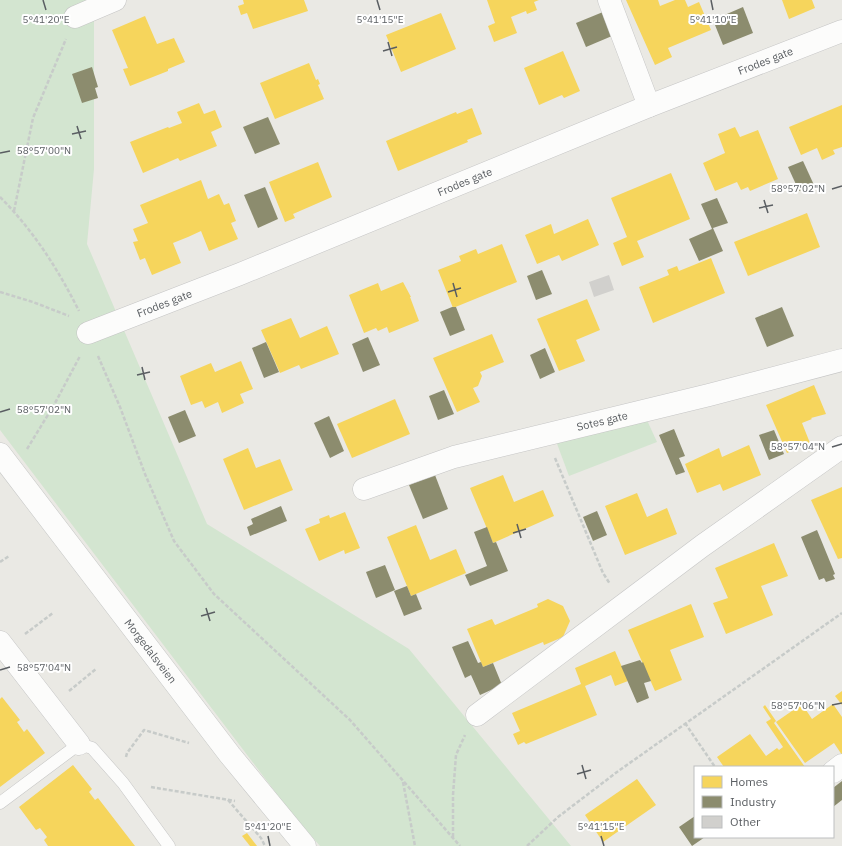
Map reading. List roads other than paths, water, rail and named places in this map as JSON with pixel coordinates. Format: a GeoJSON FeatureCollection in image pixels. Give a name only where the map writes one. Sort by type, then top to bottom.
{"type":"FeatureCollection","features":[{"type":"Feature","properties":{"kind":"street"},"geometry":{"type":"LineString","coordinates":[[76,17],[115,0]]}},
{"type":"Feature","properties":{"kind":"street"},"geometry":{"type":"LineString","coordinates":[[609,0],[649,106]]}},
{"type":"Feature","properties":{"kind":"street","name":"Frodes gate"},"geometry":{"type":"LineString","coordinates":[[86,327],[248,271],[649,106],[842,31]]}},
{"type":"Feature","properties":{"kind":"street","name":"Sotes gate"},"geometry":{"type":"LineString","coordinates":[[364,489],[454,457],[545,433],[709,394],[842,360]]}},
{"type":"Feature","properties":{"kind":"street"},"geometry":{"type":"LineString","coordinates":[[477,715],[624,604],[842,447]]}},
{"type":"Feature","properties":{"kind":"street","name":"Morgedalsveien"},"geometry":{"type":"LineString","coordinates":[[5,464],[230,755],[305,846]]}},
{"type":"Feature","properties":{"kind":"street"},"geometry":{"type":"LineString","coordinates":[[2,645],[79,744]]}},
{"type":"Feature","properties":{"kind":"street"},"geometry":{"type":"LineString","coordinates":[[834,771],[842,765]]}},
{"type":"Feature","properties":{"kind":"lane"},"geometry":{"type":"LineString","coordinates":[[0,804],[79,744],[92,748],[123,783],[169,846]]}}]}
